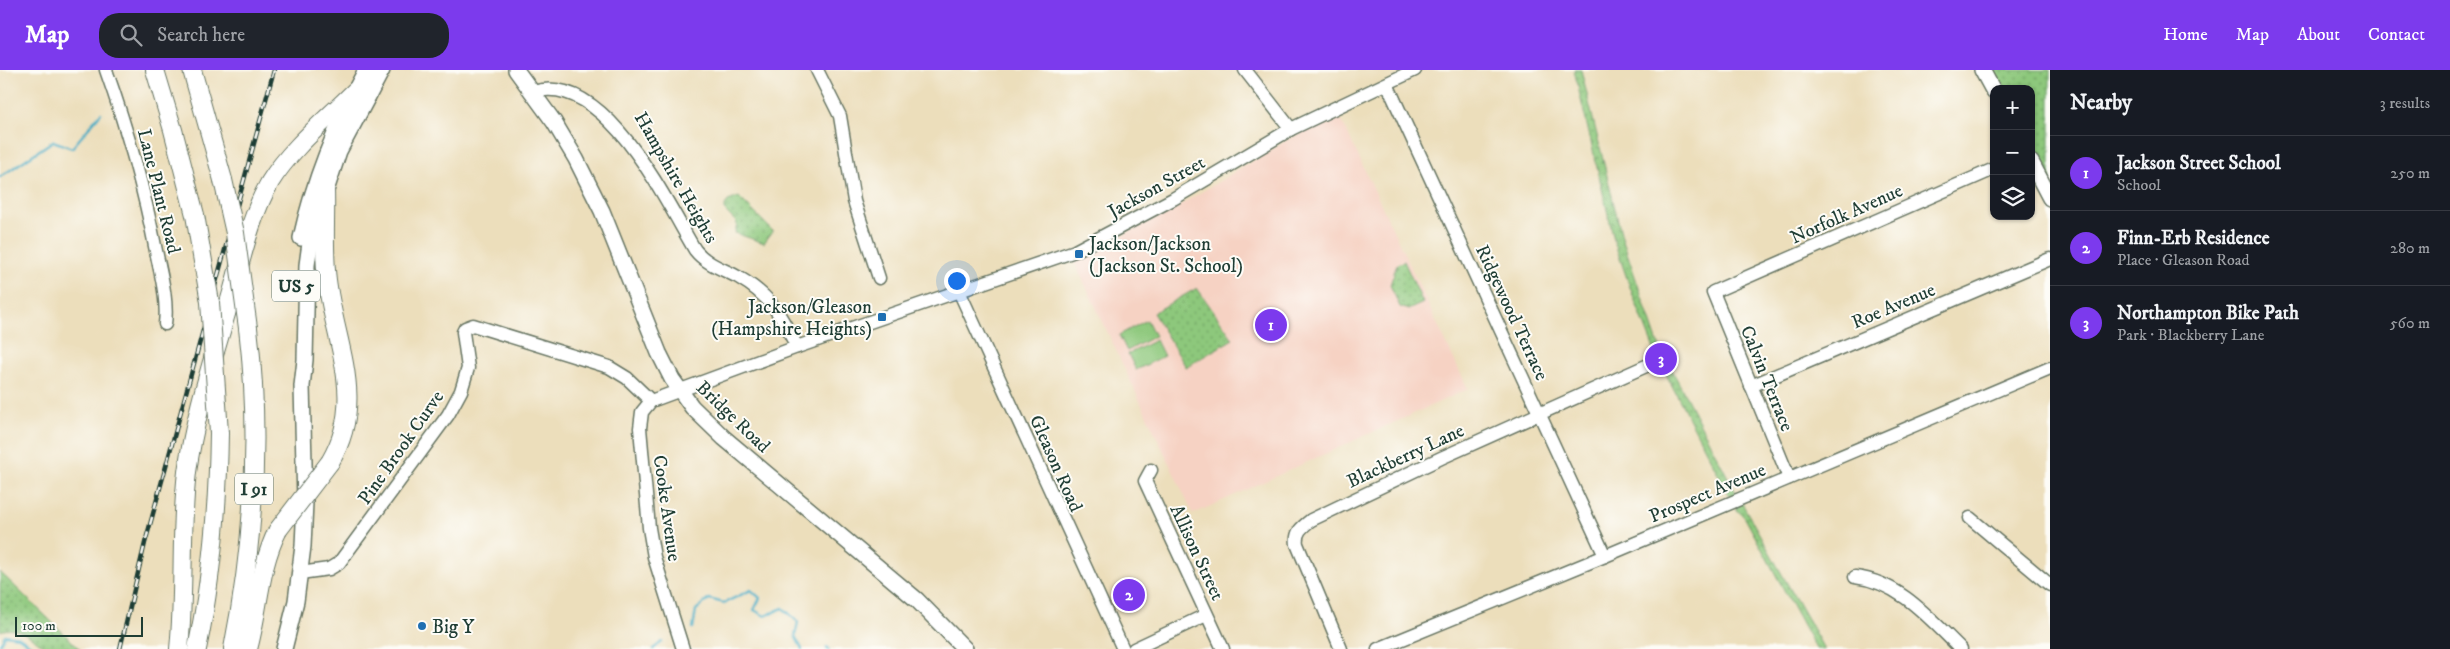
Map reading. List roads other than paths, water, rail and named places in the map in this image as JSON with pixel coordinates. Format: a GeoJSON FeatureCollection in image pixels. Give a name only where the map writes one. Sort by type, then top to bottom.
{"type":"FeatureCollection","features":[{"type":"Feature","properties":{"kind":"highway","name":"I 91"},"geometry":{"type":"LineString","coordinates":[[155,70],[174,130],[196,215],[210,302],[219,433],[213,549],[196,649]]}},
{"type":"Feature","properties":{"kind":"highway","name":"I 91"},"geometry":{"type":"LineString","coordinates":[[192,70],[223,180],[235,233],[248,328],[254,406],[254,491],[244,590],[233,649]]}},
{"type":"Feature","properties":{"kind":"highway"},"geometry":{"type":"LineString","coordinates":[[179,649],[185,509],[190,457],[196,425],[248,238],[260,200],[275,175],[296,150],[355,91]]}},
{"type":"Feature","properties":{"kind":"highway"},"geometry":{"type":"LineString","coordinates":[[248,649],[257,612],[266,558],[278,530],[330,462],[345,429],[349,394],[327,281],[324,247],[325,189]]}},
{"type":"Feature","properties":{"kind":"main road","name":"US 5"},"geometry":{"type":"LineString","coordinates":[[302,386],[295,361],[294,322],[301,238],[317,177],[366,70]]}},
{"type":"Feature","properties":{"kind":"main road","name":"US 5"},"geometry":{"type":"LineString","coordinates":[[284,649],[300,573],[305,502],[302,386],[305,360],[306,265],[325,189],[339,151],[382,70]]}},
{"type":"Feature","properties":{"kind":"main road","name":"Bridge Road"},"geometry":{"type":"LineString","coordinates":[[516,70],[533,92],[576,158],[602,210],[659,353],[679,390],[692,407],[724,438],[917,600],[965,649]]}},
{"type":"Feature","properties":{"kind":"main road"},"geometry":{"type":"LineString","coordinates":[[1982,70],[1990,85]]}},
{"type":"Feature","properties":{"kind":"main road"},"geometry":{"type":"LineString","coordinates":[[2035,170],[2050,198]]}},
{"type":"Feature","properties":{"kind":"street","name":"Lane Plant Road"},"geometry":{"type":"LineString","coordinates":[[106,70],[135,158],[148,210],[166,305],[165,324]]}},
{"type":"Feature","properties":{"kind":"street"},"geometry":{"type":"LineString","coordinates":[[817,70],[840,116],[854,201],[879,278]]}},
{"type":"Feature","properties":{"kind":"street"},"geometry":{"type":"LineString","coordinates":[[1246,70],[1290,129]]}},
{"type":"Feature","properties":{"kind":"street","name":"Jackson Street"},"geometry":{"type":"LineString","coordinates":[[679,390],[1068,253],[1093,242],[1173,199],[1290,129],[1415,70]]}},
{"type":"Feature","properties":{"kind":"street"},"geometry":{"type":"LineString","coordinates":[[533,92],[554,79],[568,79]]}},
{"type":"Feature","properties":{"kind":"street","name":"Ridgewood Terrace"},"geometry":{"type":"LineString","coordinates":[[1387,84],[1605,556]]}},
{"type":"Feature","properties":{"kind":"street","name":"Hampshire Heights"},"geometry":{"type":"LineString","coordinates":[[612,105],[630,128],[695,250],[710,263],[745,282],[769,299],[780,313],[797,347]]}},
{"type":"Feature","properties":{"kind":"street","name":"Norfolk Avenue"},"geometry":{"type":"LineString","coordinates":[[1713,292],[1990,171]]}},
{"type":"Feature","properties":{"kind":"street","name":"Roe Avenue"},"geometry":{"type":"LineString","coordinates":[[1751,386],[2050,259]]}},
{"type":"Feature","properties":{"kind":"street","name":"Gleason Road"},"geometry":{"type":"LineString","coordinates":[[959,291],[1123,649]]}},
{"type":"Feature","properties":{"kind":"street","name":"Calvin Terrace"},"geometry":{"type":"LineString","coordinates":[[1713,292],[1789,478]]}},
{"type":"Feature","properties":{"kind":"street","name":"Pine Brook Curve"},"geometry":{"type":"LineString","coordinates":[[300,573],[329,569],[346,556],[448,415],[461,391],[468,368],[463,332],[473,324],[609,367],[627,378],[651,401]]}},
{"type":"Feature","properties":{"kind":"street","name":"Blackberry Lane"},"geometry":{"type":"LineString","coordinates":[[1341,649],[1297,544],[1299,530],[1311,520],[1441,458],[1646,366]]}},
{"type":"Feature","properties":{"kind":"street","name":"Prospect Avenue"},"geometry":{"type":"LineString","coordinates":[[1378,649],[1605,556],[2050,368]]}},
{"type":"Feature","properties":{"kind":"street"},"geometry":{"type":"LineString","coordinates":[[651,401],[679,390]]}},
{"type":"Feature","properties":{"kind":"street","name":"Cooke Avenue"},"geometry":{"type":"LineString","coordinates":[[651,401],[645,408],[640,420],[649,528],[662,585],[683,649]]}},
{"type":"Feature","properties":{"kind":"street","name":"Allison Street"},"geometry":{"type":"LineString","coordinates":[[1151,470],[1145,481],[1223,649]]}},
{"type":"Feature","properties":{"kind":"street"},"geometry":{"type":"LineString","coordinates":[[1970,518],[2050,585]]}},
{"type":"Feature","properties":{"kind":"street"},"geometry":{"type":"LineString","coordinates":[[1855,578],[1879,583],[1900,594],[1961,649]]}},
{"type":"Feature","properties":{"kind":"street"},"geometry":{"type":"LineString","coordinates":[[1134,649],[1206,614]]}},
{"type":"Feature","properties":{"kind":"waterway"},"geometry":{"type":"LineString","coordinates":[[0,177],[53,141],[72,148],[101,113]]}},
{"type":"Feature","properties":{"kind":"waterway"},"geometry":{"type":"LineString","coordinates":[[693,628],[696,610],[709,599],[724,603],[751,590],[760,598],[754,610],[765,616],[783,608],[798,622],[795,636],[802,649]]}},
{"type":"Feature","properties":{"kind":"waterway"},"geometry":{"type":"LineString","coordinates":[[0,644],[5,635],[19,637],[36,649]]}},
{"type":"Feature","properties":{"kind":"waterway"},"geometry":{"type":"LineString","coordinates":[[653,649],[662,642]]}},
{"type":"Feature","properties":{"kind":"waterway"},"geometry":{"type":"LineString","coordinates":[[827,649],[827,647],[829,649]]}},
{"type":"Feature","properties":{"kind":"railway"},"geometry":{"type":"LineString","coordinates":[[120,649],[145,543],[274,70]]}},
{"type":"Feature","properties":{"kind":"place","name":"Jackson/Jackson (Jackson St. School)"},"geometry":{"type":"Point","coordinates":[1079,254]}},
{"type":"Feature","properties":{"kind":"place","name":"Jackson/Gleason (Hampshire Heights)"},"geometry":{"type":"Point","coordinates":[882,317]}},
{"type":"Feature","properties":{"kind":"place","name":"Jackson Street School"},"geometry":{"type":"Point","coordinates":[1271,325]}},
{"type":"Feature","properties":{"kind":"place","name":"Northampton Bike Path"},"geometry":{"type":"Point","coordinates":[1661,359]}},
{"type":"Feature","properties":{"kind":"place","name":"Finn-Erb Residence"},"geometry":{"type":"Point","coordinates":[1129,595]}},
{"type":"Feature","properties":{"kind":"place","name":"Big Y"},"geometry":{"type":"Point","coordinates":[422,626]}}]}
